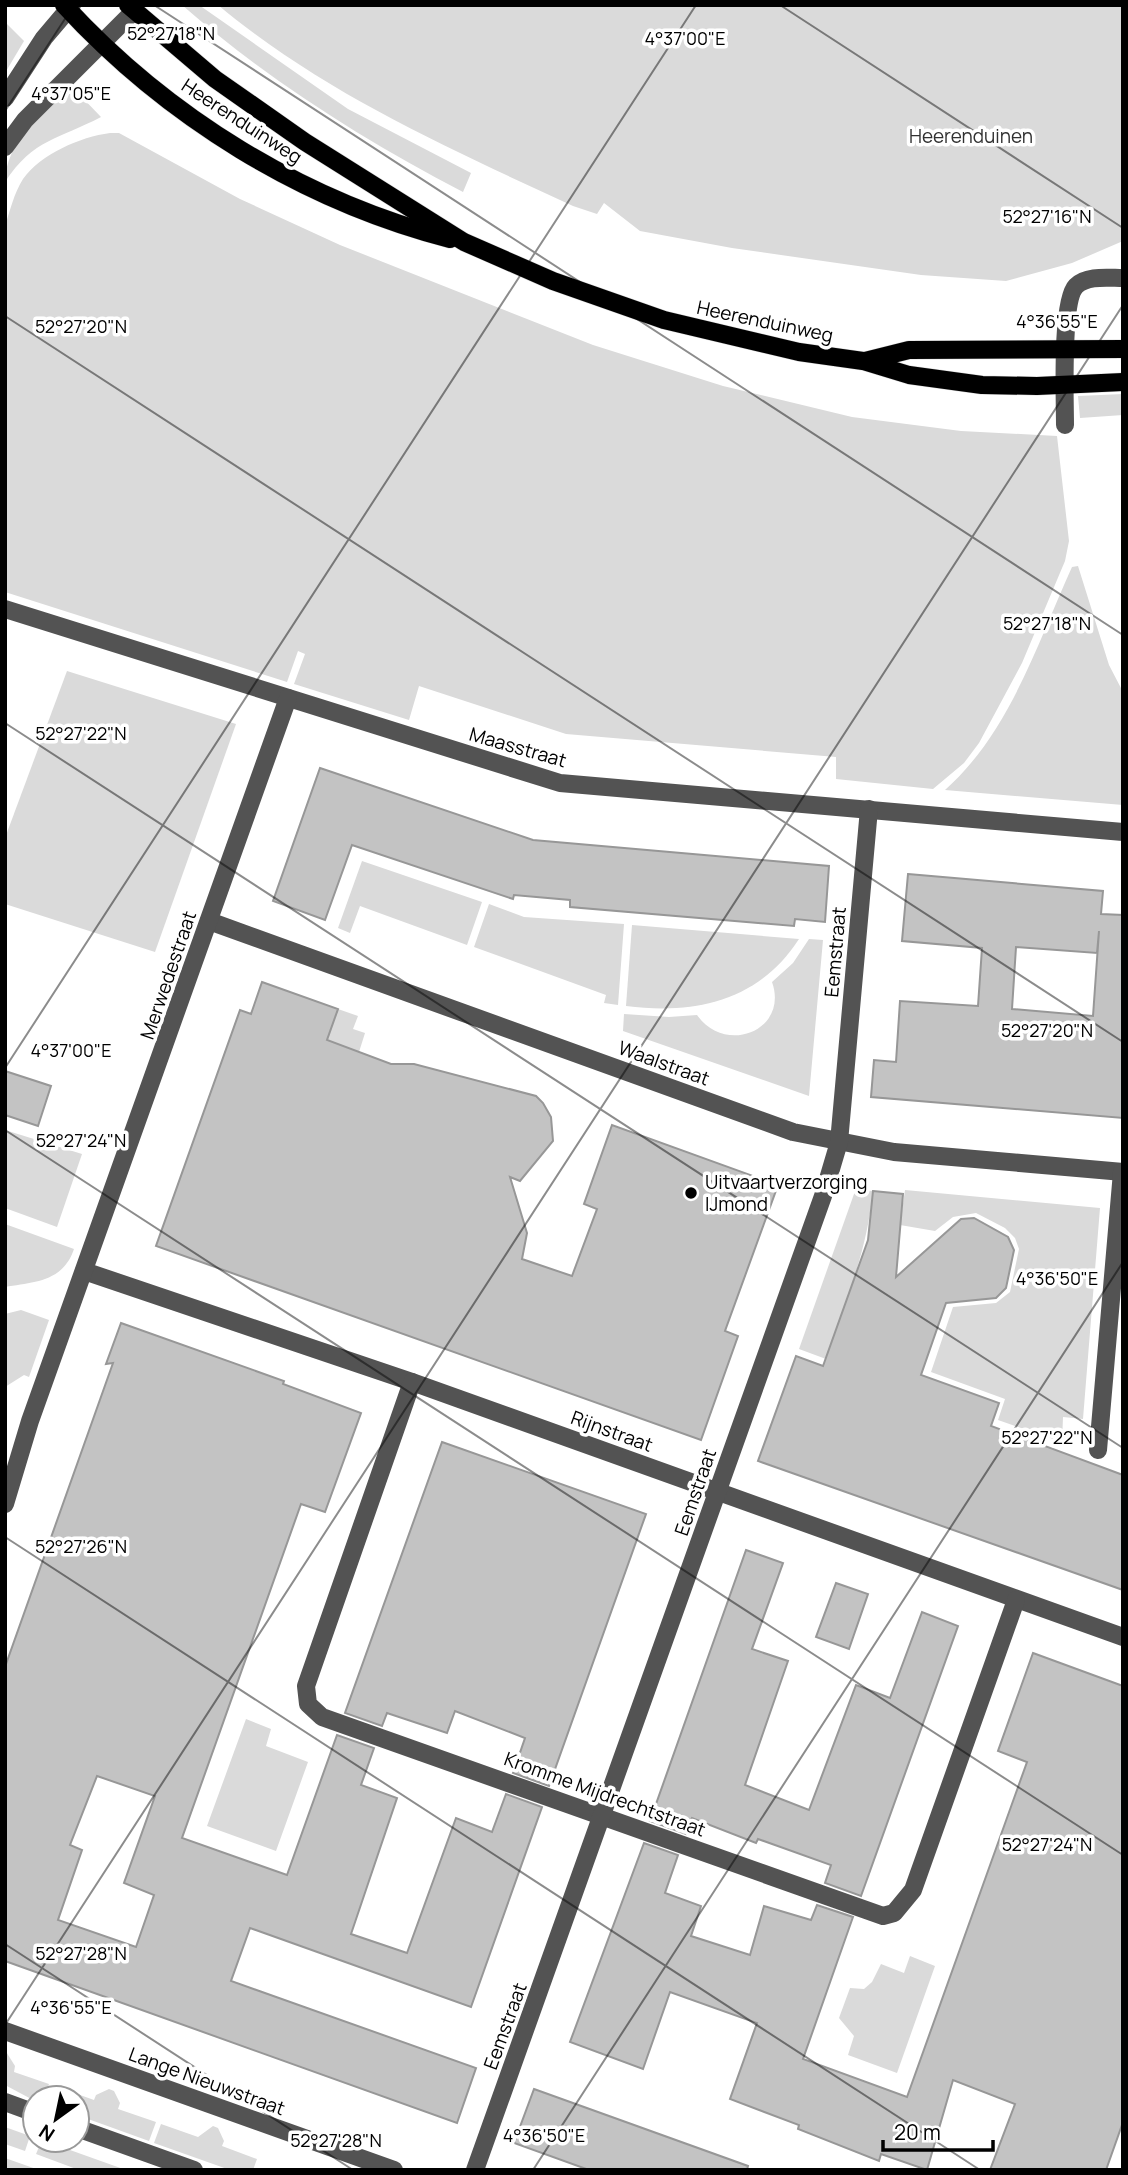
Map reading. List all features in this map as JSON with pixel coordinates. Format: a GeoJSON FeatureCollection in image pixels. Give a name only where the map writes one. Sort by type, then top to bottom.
{"type":"FeatureCollection","features":[{"type":"Feature","properties":{"kind":"main road","name":"Heerenduinweg"},"geometry":{"type":"LineString","coordinates":[[68,7],[104,44],[176,106],[268,167],[360,211],[410,229],[464,242]]}},
{"type":"Feature","properties":{"kind":"main road","name":"Heerenduinweg"},"geometry":{"type":"LineString","coordinates":[[131,8],[181,53],[257,110],[464,242],[553,281],[664,320],[799,352],[863,361],[909,375],[982,385],[1064,386],[1123,382]]}},
{"type":"Feature","properties":{"kind":"main road","name":"Heerenduinweg"},"geometry":{"type":"LineString","coordinates":[[863,361],[909,350],[1123,349]]}},
{"type":"Feature","properties":{"kind":"street"},"geometry":{"type":"LineString","coordinates":[[5,98],[68,7]]}},
{"type":"Feature","properties":{"kind":"street"},"geometry":{"type":"LineString","coordinates":[[5,147],[24,120],[104,44],[131,8]]}},
{"type":"Feature","properties":{"kind":"street"},"geometry":{"type":"LineString","coordinates":[[1065,425],[1065,348],[1069,297],[1076,286],[1087,279],[1123,278]]}},
{"type":"Feature","properties":{"kind":"street","name":"Maasstraat"},"geometry":{"type":"LineString","coordinates":[[5,609],[560,783],[1123,832]]}},
{"type":"Feature","properties":{"kind":"street","name":"Merwedestraat"},"geometry":{"type":"LineString","coordinates":[[5,1504],[30,1421],[288,698]]}},
{"type":"Feature","properties":{"kind":"street","name":"Eemstraat"},"geometry":{"type":"LineString","coordinates":[[474,2170],[604,1815],[823,1196],[839,1142],[869,809]]}},
{"type":"Feature","properties":{"kind":"street","name":"Waalstraat"},"geometry":{"type":"LineString","coordinates":[[209,921],[780,1127],[894,1152],[1122,1172],[1098,1450]]}},
{"type":"Feature","properties":{"kind":"street","name":"Rijnstraat"},"geometry":{"type":"LineString","coordinates":[[85,1271],[412,1382],[1123,1637]]}},
{"type":"Feature","properties":{"kind":"street","name":"Kromme Mijdrechtstraat"},"geometry":{"type":"LineString","coordinates":[[412,1382],[306,1686],[308,1704],[322,1717],[883,1916],[894,1913],[913,1890],[1016,1600]]}},
{"type":"Feature","properties":{"kind":"street","name":"Lange Nieuwstraat"},"geometry":{"type":"LineString","coordinates":[[5,2031],[394,2170]]}},
{"type":"Feature","properties":{"kind":"street"},"geometry":{"type":"LineString","coordinates":[[91,2133],[194,2170]]}},
{"type":"Feature","properties":{"kind":"green space"},"geometry":{"type":"Polygon","coordinates":[[[182,5],[199,5],[348,109],[471,173],[463,192],[317,107],[248,58],[182,5]]]}},
{"type":"Feature","properties":{"kind":"green space","name":"Heerenduinen"},"geometry":{"type":"Polygon","coordinates":[[[218,5],[1123,5],[1123,241],[1072,263],[1006,281],[921,275],[732,248],[640,231],[604,203],[597,214],[573,206],[389,117],[300,66],[218,5]]]}},
{"type":"Feature","properties":{"kind":"green space"},"geometry":{"type":"Polygon","coordinates":[[[5,22],[24,41],[5,73],[5,22]]]}},
{"type":"Feature","properties":{"kind":"green space"},"geometry":{"type":"Polygon","coordinates":[[[76,91],[101,117],[37,148],[15,168],[5,182],[11,154],[28,128],[51,106],[76,91]]]}},
{"type":"Feature","properties":{"kind":"green space"},"geometry":{"type":"Polygon","coordinates":[[[119,133],[240,199],[340,245],[593,345],[723,386],[852,417],[961,431],[1057,436],[1069,541],[1065,561],[1022,663],[979,743],[964,763],[933,789],[836,779],[836,757],[566,734],[419,686],[409,720],[294,684],[305,654],[298,651],[287,682],[5,592],[5,226],[23,179],[40,162],[62,148],[86,138],[119,133]]]}},
{"type":"Feature","properties":{"kind":"green space"},"geometry":{"type":"Polygon","coordinates":[[[1123,394],[1123,415],[1080,418],[1078,396],[1123,394]]]}},
{"type":"Feature","properties":{"kind":"green space"},"geometry":{"type":"Polygon","coordinates":[[[1078,566],[1109,665],[1123,692],[1123,805],[945,790],[968,767],[1005,714],[1034,656],[1072,567],[1078,566]]]}},
{"type":"Feature","properties":{"kind":"green space"},"geometry":{"type":"Polygon","coordinates":[[[67,671],[236,724],[155,952],[5,904],[5,838],[67,671]]]}},
{"type":"Feature","properties":{"kind":"green space"},"geometry":{"type":"Polygon","coordinates":[[[362,861],[482,902],[467,945],[360,906],[350,933],[338,928],[362,861]]]}},
{"type":"Feature","properties":{"kind":"green space"},"geometry":{"type":"Polygon","coordinates":[[[489,904],[524,917],[624,924],[618,1005],[604,1003],[606,995],[474,947],[489,904]]]}},
{"type":"Feature","properties":{"kind":"green space"},"geometry":{"type":"Polygon","coordinates":[[[632,925],[799,939],[765,977],[745,990],[723,999],[677,1008],[626,1006],[632,925]]]}},
{"type":"Feature","properties":{"kind":"green space"},"geometry":{"type":"Polygon","coordinates":[[[809,939],[823,940],[809,1096],[623,1031],[624,1014],[669,1017],[697,1015],[709,1027],[723,1034],[752,1032],[772,1013],[775,999],[772,982],[793,963],[809,939]]]}},
{"type":"Feature","properties":{"kind":"green space"},"geometry":{"type":"Polygon","coordinates":[[[338,1009],[358,1016],[353,1029],[365,1033],[359,1052],[327,1041],[338,1009]]]}},
{"type":"Feature","properties":{"kind":"green space"},"geometry":{"type":"Polygon","coordinates":[[[5,1130],[82,1154],[57,1227],[5,1208],[5,1130]]]}},
{"type":"Feature","properties":{"kind":"green space"},"geometry":{"type":"Polygon","coordinates":[[[859,1190],[873,1191],[866,1234],[855,1276],[826,1359],[799,1349],[854,1194],[859,1190]]]}},
{"type":"Feature","properties":{"kind":"green space"},"geometry":{"type":"Polygon","coordinates":[[[905,1190],[1100,1208],[1083,1419],[1063,1417],[1062,1442],[998,1420],[1005,1399],[931,1372],[953,1307],[996,1303],[1010,1292],[1019,1249],[1015,1238],[1005,1228],[976,1213],[953,1217],[935,1231],[900,1225],[905,1190]]]}},
{"type":"Feature","properties":{"kind":"green space"},"geometry":{"type":"Polygon","coordinates":[[[5,1224],[74,1249],[69,1260],[63,1268],[46,1278],[5,1287],[5,1224]]]}},
{"type":"Feature","properties":{"kind":"green space"},"geometry":{"type":"Polygon","coordinates":[[[21,1310],[49,1320],[29,1377],[24,1375],[5,1387],[5,1314],[21,1310]]]}},
{"type":"Feature","properties":{"kind":"green space"},"geometry":{"type":"Polygon","coordinates":[[[246,1719],[271,1729],[266,1746],[308,1762],[276,1851],[207,1826],[246,1719]]]}},
{"type":"Feature","properties":{"kind":"green space"},"geometry":{"type":"Polygon","coordinates":[[[910,1956],[935,1966],[897,2073],[848,2055],[854,2036],[839,2018],[850,1988],[864,1989],[872,1982],[881,1964],[904,1973],[910,1956]]]}},
{"type":"Feature","properties":{"kind":"green space"},"geometry":{"type":"Polygon","coordinates":[[[5,2050],[15,2066],[14,2072],[49,2084],[21,2084],[21,2094],[5,2085],[5,2050]]]}},
{"type":"Feature","properties":{"kind":"green space"},"geometry":{"type":"Polygon","coordinates":[[[109,2089],[114,2091],[120,2103],[118,2109],[156,2122],[149,2141],[91,2120],[91,2099],[94,2100],[96,2095],[109,2089]]]}},
{"type":"Feature","properties":{"kind":"green space"},"geometry":{"type":"Polygon","coordinates":[[[161,2124],[198,2137],[213,2126],[218,2128],[224,2141],[222,2146],[257,2159],[253,2170],[230,2170],[154,2143],[161,2124]]]}},
{"type":"Feature","properties":{"kind":"green space"},"geometry":{"type":"Polygon","coordinates":[[[5,2127],[21,2133],[21,2150],[5,2144],[5,2127]]]}},
{"type":"Feature","properties":{"kind":"green space"},"geometry":{"type":"Polygon","coordinates":[[[36,2154],[81,2154],[126,2170],[79,2170],[36,2154]]]}},
{"type":"Feature","properties":{"kind":"green space"},"geometry":{"type":"Polygon","coordinates":[[[5,2158],[39,2170],[5,2168],[5,2158]]]}},
{"type":"Feature","properties":{"kind":"building"},"geometry":{"type":"Polygon","coordinates":[[[320,768],[533,840],[829,866],[825,922],[795,919],[794,926],[570,907],[570,900],[514,895],[513,899],[352,845],[325,920],[273,901],[320,768]]]}},
{"type":"Feature","properties":{"kind":"building"},"geometry":{"type":"Polygon","coordinates":[[[908,874],[1103,891],[1101,914],[1123,915],[1123,1118],[871,1097],[874,1060],[896,1062],[900,1001],[978,1006],[982,948],[902,941],[908,874]],[[1099,931],[1097,953],[1016,947],[1012,1009],[1093,1016],[1099,931]]]}},
{"type":"Feature","properties":{"kind":"building"},"geometry":{"type":"Polygon","coordinates":[[[262,982],[338,1009],[327,1040],[391,1064],[414,1064],[536,1096],[543,1103],[551,1117],[553,1141],[520,1181],[510,1177],[527,1233],[522,1259],[572,1276],[597,1209],[584,1204],[612,1125],[778,1185],[725,1331],[738,1336],[701,1440],[156,1246],[240,1010],[251,1014],[262,982]]]}},
{"type":"Feature","properties":{"kind":"building"},"geometry":{"type":"Polygon","coordinates":[[[5,1071],[51,1086],[38,1126],[5,1115],[5,1071]]]}},
{"type":"Feature","properties":{"kind":"building"},"geometry":{"type":"Polygon","coordinates":[[[873,1191],[903,1194],[896,1277],[961,1219],[974,1218],[1008,1237],[1014,1250],[1006,1288],[996,1298],[946,1303],[921,1375],[999,1403],[991,1426],[1123,1475],[1123,1590],[758,1461],[796,1356],[823,1366],[868,1240],[873,1191]]]}},
{"type":"Feature","properties":{"kind":"building"},"geometry":{"type":"Polygon","coordinates":[[[121,1323],[284,1381],[283,1384],[361,1413],[325,1512],[301,1504],[182,1838],[287,1875],[337,1735],[374,1748],[361,1785],[397,1798],[351,1934],[407,1953],[456,1818],[492,1832],[506,1794],[542,1807],[471,2007],[250,1928],[231,1981],[476,2068],[457,2123],[5,1961],[5,1667],[113,1363],[106,1364],[121,1323]],[[97,1776],[70,1845],[82,1850],[58,1920],[136,1947],[154,1895],[124,1883],[155,1796],[97,1776]]]}},
{"type":"Feature","properties":{"kind":"building"},"geometry":{"type":"Polygon","coordinates":[[[442,1442],[646,1514],[549,1786],[513,1773],[525,1738],[455,1711],[447,1733],[387,1713],[382,1726],[345,1713],[442,1442]]]}},
{"type":"Feature","properties":{"kind":"building"},"geometry":{"type":"Polygon","coordinates":[[[746,1550],[783,1563],[752,1649],[788,1661],[745,1785],[809,1810],[856,1685],[890,1698],[922,1612],[958,1626],[861,1896],[825,1883],[831,1865],[758,1839],[756,1843],[692,1818],[686,1834],[650,1821],[746,1550]]]}},
{"type":"Feature","properties":{"kind":"building"},"geometry":{"type":"Polygon","coordinates":[[[836,1583],[868,1594],[849,1649],[816,1637],[836,1583]]]}},
{"type":"Feature","properties":{"kind":"building"},"geometry":{"type":"Polygon","coordinates":[[[1033,1653],[1123,1686],[1123,2122],[1106,2170],[990,2170],[1015,2104],[953,2080],[927,2170],[881,2154],[879,2161],[798,2129],[799,2125],[730,2099],[757,2023],[670,1992],[643,2069],[570,2042],[644,1843],[678,1855],[665,1893],[701,1906],[691,1936],[750,1955],[764,1906],[811,1920],[817,1905],[853,1917],[803,2059],[907,2097],[1027,1762],[998,1751],[1033,1653]]]}},
{"type":"Feature","properties":{"kind":"building"},"geometry":{"type":"Polygon","coordinates":[[[534,2089],[748,2166],[747,2170],[589,2170],[514,2143],[534,2089]]]}},
{"type":"Feature","properties":{"kind":"place","name":"Uitvaartverzorging IJmond"},"geometry":{"type":"Point","coordinates":[691,1193]}}]}
